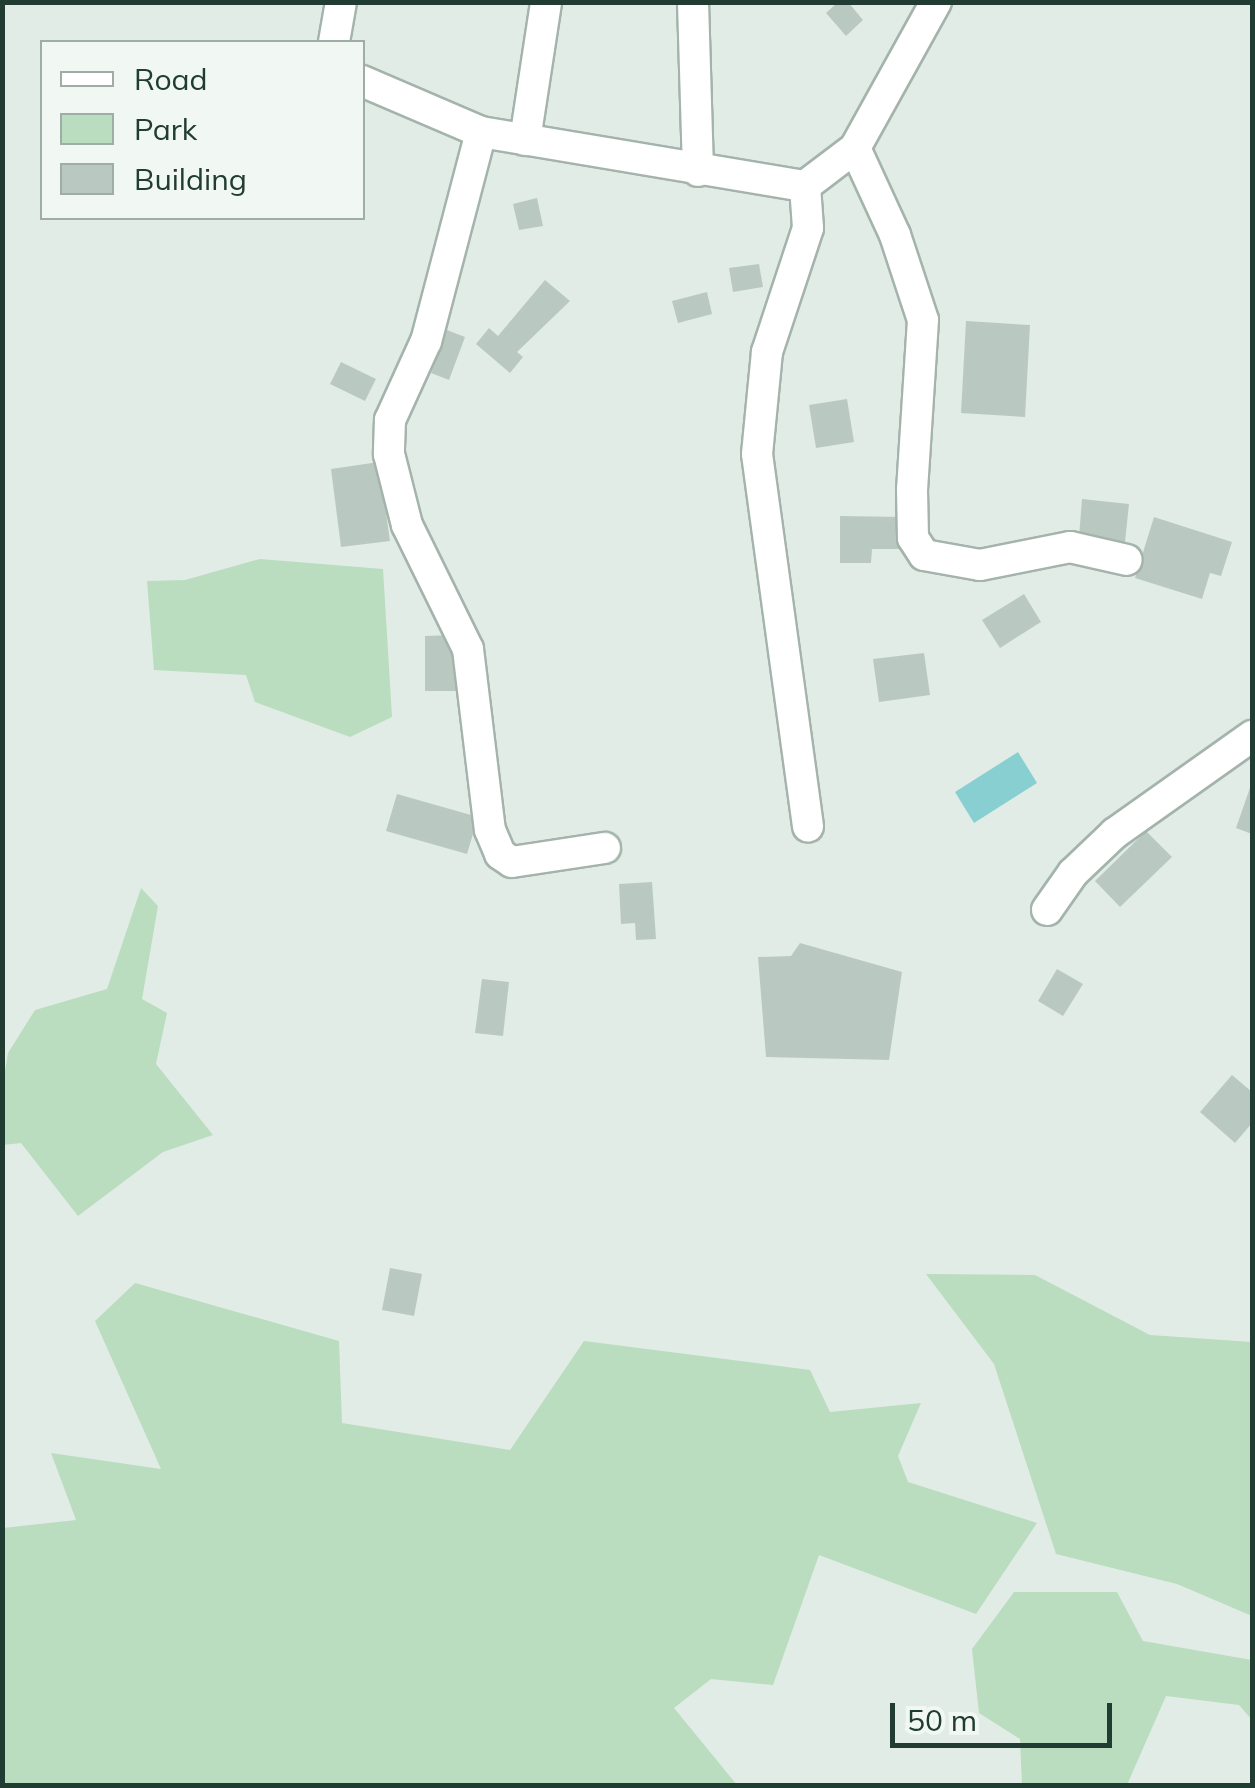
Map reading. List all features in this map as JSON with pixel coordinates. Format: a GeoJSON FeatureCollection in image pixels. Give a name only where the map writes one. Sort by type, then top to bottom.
{"type":"FeatureCollection","features":[{"type":"Feature","properties":{"kind":"street"},"geometry":{"type":"LineString","coordinates":[[334,40],[341,2]]}},
{"type":"Feature","properties":{"kind":"street"},"geometry":{"type":"LineString","coordinates":[[525,140],[546,2]]}},
{"type":"Feature","properties":{"kind":"street"},"geometry":{"type":"LineString","coordinates":[[693,2],[698,172]]}},
{"type":"Feature","properties":{"kind":"street"},"geometry":{"type":"LineString","coordinates":[[365,82],[481,132],[698,172],[806,186],[855,148],[936,2]]}},
{"type":"Feature","properties":{"kind":"street"},"geometry":{"type":"LineString","coordinates":[[481,132],[426,341],[390,420],[388,454],[407,526],[468,649],[490,830],[500,854],[512,862],[604,848]]}},
{"type":"Feature","properties":{"kind":"street"},"geometry":{"type":"LineString","coordinates":[[855,148],[895,235],[922,320],[912,490],[913,538],[924,555],[980,564],[1070,547],[1127,560]]}},
{"type":"Feature","properties":{"kind":"street"},"geometry":{"type":"LineString","coordinates":[[806,186],[808,228],[768,352],[757,454],[808,827]]}},
{"type":"Feature","properties":{"kind":"street"},"geometry":{"type":"LineString","coordinates":[[1046,910],[1072,873],[1114,832],[1252,736]]}},
{"type":"Feature","properties":{"kind":"green space"},"geometry":{"type":"Polygon","coordinates":[[[260,559],[383,569],[392,717],[350,737],[255,702],[246,675],[154,670],[147,581],[185,580],[260,559]]]}},
{"type":"Feature","properties":{"kind":"green space"},"geometry":{"type":"Polygon","coordinates":[[[141,888],[158,906],[142,999],[167,1013],[156,1064],[213,1135],[163,1152],[78,1216],[21,1143],[3,1145],[3,1083],[8,1053],[35,1010],[107,989],[141,888]]]}},
{"type":"Feature","properties":{"kind":"green space"},"geometry":{"type":"Polygon","coordinates":[[[926,1274],[1035,1275],[1150,1335],[1252,1342],[1252,1616],[1177,1584],[1056,1554],[994,1364],[926,1274]]]}},
{"type":"Feature","properties":{"kind":"green space"},"geometry":{"type":"Polygon","coordinates":[[[135,1283],[339,1341],[342,1423],[510,1450],[584,1341],[810,1370],[830,1412],[921,1403],[898,1456],[908,1482],[1037,1523],[976,1614],[819,1555],[773,1685],[711,1679],[674,1708],[737,1785],[3,1785],[3,1528],[76,1520],[51,1453],[161,1469],[95,1321],[135,1283]]]}},
{"type":"Feature","properties":{"kind":"green space"},"geometry":{"type":"Polygon","coordinates":[[[1014,1592],[1117,1592],[1143,1641],[1252,1660],[1252,1720],[1239,1705],[1166,1696],[1127,1785],[1022,1785],[1020,1739],[979,1713],[972,1649],[1014,1592]]]}},
{"type":"Feature","properties":{"kind":"water"},"geometry":{"type":"Polygon","coordinates":[[[1018,752],[1037,783],[974,823],[955,792],[1018,752]]]}},
{"type":"Feature","properties":{"kind":"building"},"geometry":{"type":"Polygon","coordinates":[[[838,2],[848,2],[863,20],[846,36],[826,13],[838,2]]]}},
{"type":"Feature","properties":{"kind":"building"},"geometry":{"type":"Polygon","coordinates":[[[537,198],[543,226],[519,230],[513,204],[537,198]]]}},
{"type":"Feature","properties":{"kind":"building"},"geometry":{"type":"Polygon","coordinates":[[[759,264],[763,287],[733,292],[729,268],[759,264]]]}},
{"type":"Feature","properties":{"kind":"building"},"geometry":{"type":"Polygon","coordinates":[[[545,280],[570,301],[517,352],[523,357],[510,373],[476,344],[489,328],[498,336],[545,280]]]}},
{"type":"Feature","properties":{"kind":"building"},"geometry":{"type":"Polygon","coordinates":[[[707,292],[712,314],[678,323],[672,301],[707,292]]]}},
{"type":"Feature","properties":{"kind":"building"},"geometry":{"type":"Polygon","coordinates":[[[966,321],[1030,325],[1025,417],[961,413],[966,321]]]}},
{"type":"Feature","properties":{"kind":"building"},"geometry":{"type":"Polygon","coordinates":[[[447,330],[465,337],[449,380],[431,373],[447,330]]]}},
{"type":"Feature","properties":{"kind":"building"},"geometry":{"type":"Polygon","coordinates":[[[341,362],[376,379],[365,401],[330,384],[341,362]]]}},
{"type":"Feature","properties":{"kind":"building"},"geometry":{"type":"Polygon","coordinates":[[[847,399],[854,442],[816,448],[809,405],[847,399]]]}},
{"type":"Feature","properties":{"kind":"building"},"geometry":{"type":"Polygon","coordinates":[[[379,462],[390,541],[341,547],[331,469],[379,462]]]}},
{"type":"Feature","properties":{"kind":"building"},"geometry":{"type":"Polygon","coordinates":[[[1082,499],[1129,504],[1125,542],[1079,537],[1082,499]]]}},
{"type":"Feature","properties":{"kind":"building"},"geometry":{"type":"Polygon","coordinates":[[[840,516],[903,517],[903,549],[872,549],[871,563],[840,563],[840,516]]]}},
{"type":"Feature","properties":{"kind":"building"},"geometry":{"type":"Polygon","coordinates":[[[1154,517],[1232,542],[1221,576],[1210,573],[1202,599],[1135,578],[1154,517]]]}},
{"type":"Feature","properties":{"kind":"building"},"geometry":{"type":"Polygon","coordinates":[[[1024,594],[1041,622],[1000,648],[982,620],[1024,594]]]}},
{"type":"Feature","properties":{"kind":"building"},"geometry":{"type":"Polygon","coordinates":[[[455,635],[456,691],[425,691],[425,636],[455,635]]]}},
{"type":"Feature","properties":{"kind":"building"},"geometry":{"type":"Polygon","coordinates":[[[924,653],[930,695],[879,702],[873,659],[924,653]]]}},
{"type":"Feature","properties":{"kind":"building"},"geometry":{"type":"Polygon","coordinates":[[[1252,782],[1252,834],[1236,828],[1252,782]]]}},
{"type":"Feature","properties":{"kind":"building"},"geometry":{"type":"Polygon","coordinates":[[[397,794],[478,817],[467,854],[386,831],[397,794]]]}},
{"type":"Feature","properties":{"kind":"building"},"geometry":{"type":"Polygon","coordinates":[[[1146,831],[1172,857],[1120,907],[1095,881],[1146,831]]]}},
{"type":"Feature","properties":{"kind":"building"},"geometry":{"type":"Polygon","coordinates":[[[652,882],[656,939],[636,940],[635,923],[621,924],[619,884],[652,882]]]}},
{"type":"Feature","properties":{"kind":"building"},"geometry":{"type":"Polygon","coordinates":[[[800,943],[902,972],[889,1060],[766,1057],[758,957],[791,956],[800,943]]]}},
{"type":"Feature","properties":{"kind":"building"},"geometry":{"type":"Polygon","coordinates":[[[1057,969],[1083,984],[1063,1016],[1038,1001],[1057,969]]]}},
{"type":"Feature","properties":{"kind":"building"},"geometry":{"type":"Polygon","coordinates":[[[482,979],[509,982],[503,1036],[475,1033],[482,979]]]}},
{"type":"Feature","properties":{"kind":"building"},"geometry":{"type":"Polygon","coordinates":[[[1232,1075],[1252,1092],[1252,1123],[1235,1143],[1200,1112],[1232,1075]]]}},
{"type":"Feature","properties":{"kind":"building"},"geometry":{"type":"Polygon","coordinates":[[[390,1268],[422,1274],[414,1316],[382,1310],[390,1268]]]}}]}
